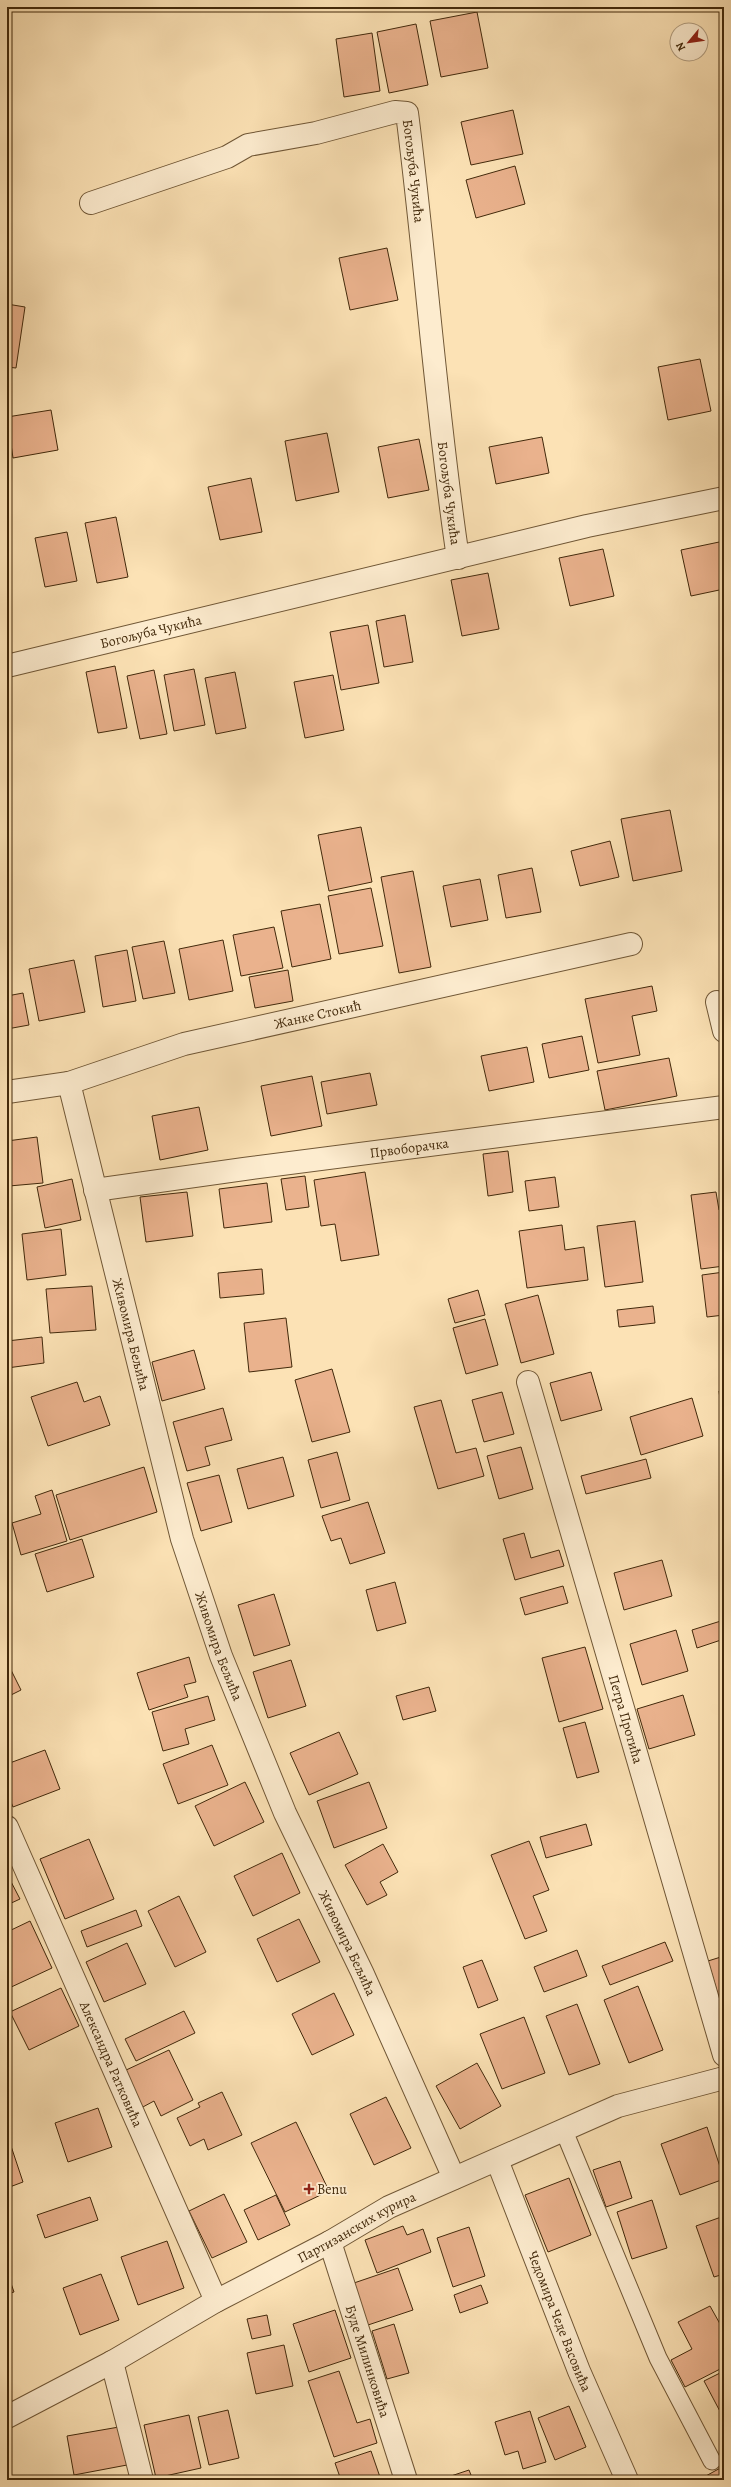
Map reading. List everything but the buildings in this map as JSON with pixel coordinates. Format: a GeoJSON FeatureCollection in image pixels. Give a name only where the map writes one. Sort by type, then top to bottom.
{"type":"FeatureCollection","features":[{"type":"Feature","properties":{"kind":"street","name":"Богољуба Чукића"},"geometry":{"type":"LineString","coordinates":[[91,203],[227,157],[248,145],[316,133],[395,112],[407,113],[418,198],[444,469],[458,558]]}},
{"type":"Feature","properties":{"kind":"street","name":"Богољуба Чукића"},"geometry":{"type":"LineString","coordinates":[[7,666],[587,526],[724,498]]}},
{"type":"Feature","properties":{"kind":"street","name":"Жанке Стокић"},"geometry":{"type":"LineString","coordinates":[[7,1092],[69,1083],[184,1044],[631,944]]}},
{"type":"Feature","properties":{"kind":"street"},"geometry":{"type":"LineString","coordinates":[[717,1002],[724,1031]]}},
{"type":"Feature","properties":{"kind":"street","name":"Живомира Бељића"},"geometry":{"type":"LineString","coordinates":[[69,1083],[182,1539],[221,1656],[285,1813],[362,1972],[454,2178]]}},
{"type":"Feature","properties":{"kind":"street","name":"Првоборачка"},"geometry":{"type":"LineString","coordinates":[[95,1190],[244,1168],[724,1107]]}},
{"type":"Feature","properties":{"kind":"street","name":"Петра Протића"},"geometry":{"type":"LineString","coordinates":[[528,1382],[724,2055]]}},
{"type":"Feature","properties":{"kind":"street","name":"Александра Ратковића"},"geometry":{"type":"LineString","coordinates":[[7,1827],[216,2301]]}},
{"type":"Feature","properties":{"kind":"street","name":"Партизанских курира"},"geometry":{"type":"LineString","coordinates":[[7,2417],[112,2362],[216,2301],[330,2242],[389,2207],[618,2106],[724,2078]]}},
{"type":"Feature","properties":{"kind":"street","name":"Чедомира Чеде Васовића"},"geometry":{"type":"LineString","coordinates":[[497,2160],[579,2371],[627,2480]]}},
{"type":"Feature","properties":{"kind":"street","name":"Буде Милинковића"},"geometry":{"type":"LineString","coordinates":[[330,2242],[406,2480]]}},
{"type":"Feature","properties":{"kind":"street"},"geometry":{"type":"LineString","coordinates":[[112,2362],[142,2480]]}},
{"type":"Feature","properties":{"kind":"lane"},"geometry":{"type":"LineString","coordinates":[[564,2131],[658,2358],[712,2462]]}},
{"type":"Feature","properties":{"kind":"place","name":"Benu"},"geometry":{"type":"Point","coordinates":[309,2189]}}]}
